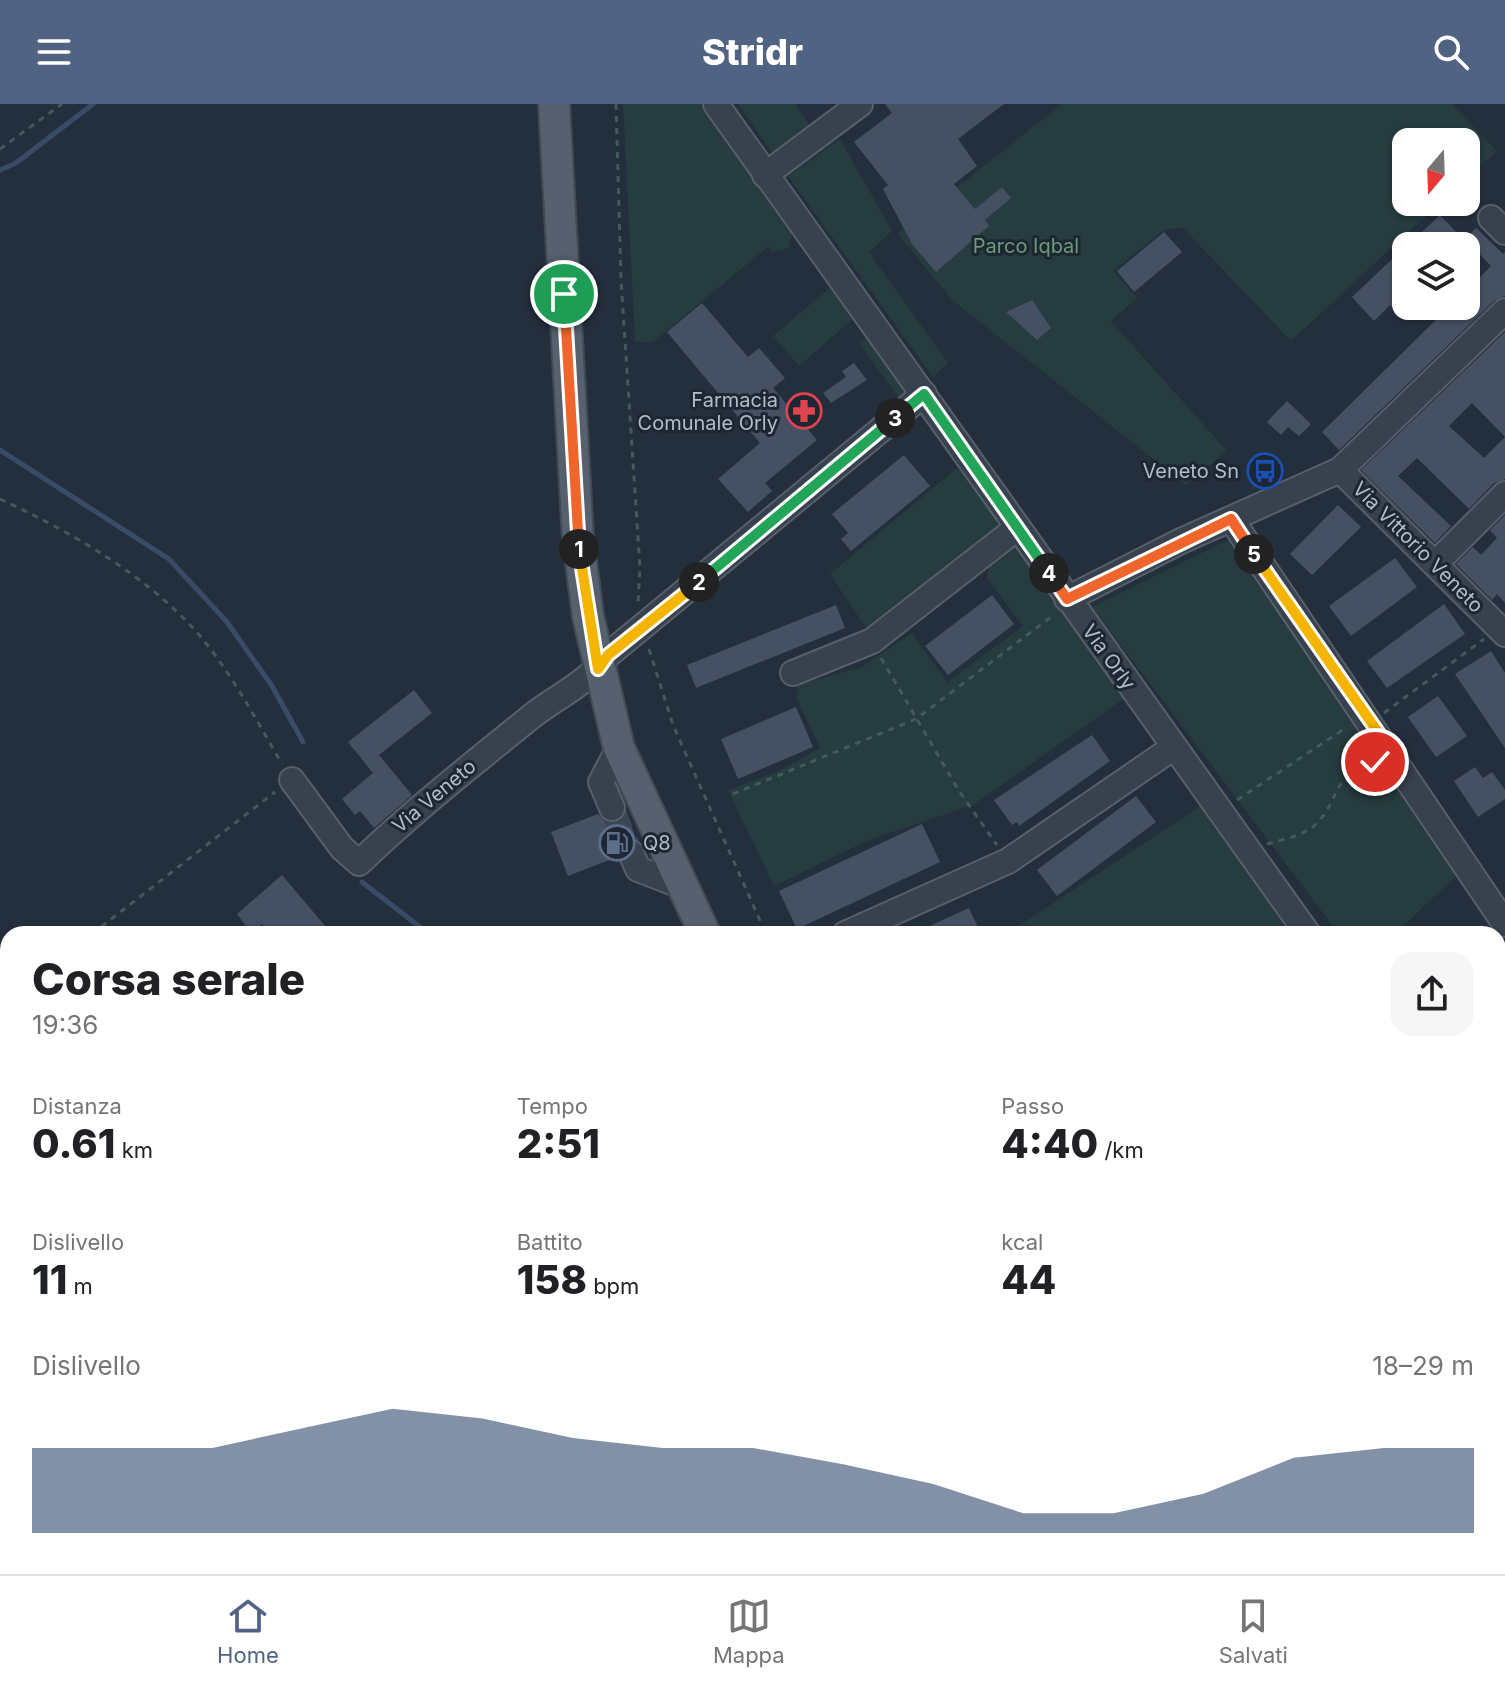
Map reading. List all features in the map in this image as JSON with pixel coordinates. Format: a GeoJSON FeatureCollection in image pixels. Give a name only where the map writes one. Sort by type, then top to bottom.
{"type":"FeatureCollection","features":[{"type":"Feature","properties":{"kind":"main road"},"geometry":{"type":"LineString","coordinates":[[554,104],[578,539],[598,669],[619,748],[701,926]]}},
{"type":"Feature","properties":{"kind":"street","name":"Via Orly"},"geometry":{"type":"LineString","coordinates":[[716,104],[1302,926]]}},
{"type":"Feature","properties":{"kind":"street"},"geometry":{"type":"LineString","coordinates":[[765,175],[860,104]]}},
{"type":"Feature","properties":{"kind":"street"},"geometry":{"type":"LineString","coordinates":[[1340,470],[1505,311]]}},
{"type":"Feature","properties":{"kind":"street"},"geometry":{"type":"LineString","coordinates":[[598,669],[608,655],[924,394]]}},
{"type":"Feature","properties":{"kind":"street","name":"Via Vittorio Veneto"},"geometry":{"type":"LineString","coordinates":[[1067,599],[1340,470],[1505,634]]}},
{"type":"Feature","properties":{"kind":"street"},"geometry":{"type":"LineString","coordinates":[[1435,564],[1505,494]]}},
{"type":"Feature","properties":{"kind":"street"},"geometry":{"type":"LineString","coordinates":[[1231,519],[1396,758],[1505,924]]}},
{"type":"Feature","properties":{"kind":"street"},"geometry":{"type":"LineString","coordinates":[[793,673],[872,641],[1017,528]]}},
{"type":"Feature","properties":{"kind":"street","name":"Via Veneto"},"geometry":{"type":"LineString","coordinates":[[292,780],[342,848],[359,863],[410,813],[598,669]]}},
{"type":"Feature","properties":{"kind":"street"},"geometry":{"type":"LineString","coordinates":[[863,926],[1008,861],[1174,747]]}},
{"type":"Feature","properties":{"kind":"street"},"geometry":{"type":"LineString","coordinates":[[612,808],[601,782],[619,748]]}},
{"type":"Feature","properties":{"kind":"street"},"geometry":{"type":"LineString","coordinates":[[631,853],[638,869],[682,886]]}},
{"type":"Feature","properties":{"kind":"path"},"geometry":{"type":"LineString","coordinates":[[0,149],[62,104]]}},
{"type":"Feature","properties":{"kind":"path"},"geometry":{"type":"LineString","coordinates":[[616,104],[621,280],[640,568],[638,618],[673,725],[762,926]]}},
{"type":"Feature","properties":{"kind":"path"},"geometry":{"type":"LineString","coordinates":[[0,499],[115,563],[192,626],[222,667],[292,780],[102,926]]}},
{"type":"Feature","properties":{"kind":"path"},"geometry":{"type":"LineString","coordinates":[[733,794],[916,719],[1063,608],[1067,599]]}},
{"type":"Feature","properties":{"kind":"path"},"geometry":{"type":"LineString","coordinates":[[872,641],[959,791],[1008,861]]}},
{"type":"Feature","properties":{"kind":"path"},"geometry":{"type":"LineString","coordinates":[[1261,846],[1310,829],[1320,821],[1340,782],[1375,762],[1396,758]]}},
{"type":"Feature","properties":{"kind":"green space"},"geometry":{"type":"Polygon","coordinates":[[[623,104],[704,104],[793,230],[788,248],[772,252],[769,246],[652,343],[635,341],[623,104]]]}},
{"type":"Feature","properties":{"kind":"green space"},"geometry":{"type":"Polygon","coordinates":[[[738,104],[795,104],[810,126],[772,153],[738,104]]]}},
{"type":"Feature","properties":{"kind":"green space","name":"Parco Iqbal"},"geometry":{"type":"Polygon","coordinates":[[[1062,104],[1452,104],[1475,128],[1392,128],[1392,216],[1426,216],[1409,232],[1392,232],[1392,247],[1291,341],[1182,227],[1164,230],[1113,271],[1137,298],[1111,321],[1227,451],[1186,485],[952,300],[898,234],[1062,104]]]}},
{"type":"Feature","properties":{"kind":"green space","name":"Parco Iqbal"},"geometry":{"type":"Polygon","coordinates":[[[1480,133],[1497,151],[1480,166],[1480,133]]]}},
{"type":"Feature","properties":{"kind":"green space"},"geometry":{"type":"Polygon","coordinates":[[[840,139],[892,231],[869,252],[948,363],[933,377],[788,176],[840,139]]]}},
{"type":"Feature","properties":{"kind":"green space"},"geometry":{"type":"Polygon","coordinates":[[[833,285],[854,318],[799,366],[773,336],[833,285]]]}},
{"type":"Feature","properties":{"kind":"green space"},"geometry":{"type":"Polygon","coordinates":[[[870,336],[909,392],[899,398],[859,343],[870,336]]]}},
{"type":"Feature","properties":{"kind":"green space"},"geometry":{"type":"Polygon","coordinates":[[[957,468],[1005,526],[867,629],[830,574],[957,468]]]}},
{"type":"Feature","properties":{"kind":"green space"},"geometry":{"type":"Polygon","coordinates":[[[1014,540],[1126,697],[973,805],[871,839],[774,886],[728,790],[779,771],[820,748],[797,699],[798,685],[862,667],[912,633],[947,682],[1023,626],[987,578],[990,559],[1014,540]]]}},
{"type":"Feature","properties":{"kind":"green space"},"geometry":{"type":"Polygon","coordinates":[[[1228,540],[1458,874],[1403,926],[1333,926],[1092,607],[1228,540]]]}},
{"type":"Feature","properties":{"kind":"green space"},"geometry":{"type":"Polygon","coordinates":[[[1202,805],[1285,926],[1018,926],[1202,805]]]}},
{"type":"Feature","properties":{"kind":"building"},"geometry":{"type":"Polygon","coordinates":[[[885,104],[1004,104],[958,139],[977,166],[954,184],[975,209],[1002,187],[1011,198],[985,220],[989,226],[936,272],[912,244],[883,189],[888,185],[854,142],[892,113],[885,104]]]}},
{"type":"Feature","properties":{"kind":"building"},"geometry":{"type":"Polygon","coordinates":[[[1441,216],[1456,232],[1422,232],[1441,216]]]}},
{"type":"Feature","properties":{"kind":"building"},"geometry":{"type":"Polygon","coordinates":[[[1476,228],[1503,254],[1505,252],[1505,296],[1495,300],[1480,314],[1480,277],[1491,266],[1480,255],[1480,232],[1472,232],[1476,228]]]}},
{"type":"Feature","properties":{"kind":"building"},"geometry":{"type":"Polygon","coordinates":[[[1164,232],[1182,252],[1134,292],[1117,271],[1164,232]]]}},
{"type":"Feature","properties":{"kind":"building"},"geometry":{"type":"Polygon","coordinates":[[[1392,259],[1392,307],[1390,305],[1374,321],[1352,297],[1392,259]]]}},
{"type":"Feature","properties":{"kind":"building"},"geometry":{"type":"Polygon","coordinates":[[[1032,300],[1051,328],[1037,340],[1006,312],[1032,300]]]}},
{"type":"Feature","properties":{"kind":"building"},"geometry":{"type":"Polygon","coordinates":[[[702,303],[748,357],[759,348],[785,378],[773,388],[817,440],[765,483],[772,491],[748,512],[718,479],[760,443],[667,332],[702,303]]]}},
{"type":"Feature","properties":{"kind":"building"},"geometry":{"type":"Polygon","coordinates":[[[1436,320],[1474,320],[1339,450],[1322,432],[1436,320]]]}},
{"type":"Feature","properties":{"kind":"building"},"geometry":{"type":"Polygon","coordinates":[[[1505,332],[1505,437],[1505,479],[1494,483],[1469,509],[1417,458],[1398,476],[1451,526],[1435,543],[1361,470],[1505,332]],[[1472,403],[1449,426],[1484,458],[1505,437],[1472,403]]]}},
{"type":"Feature","properties":{"kind":"building"},"geometry":{"type":"Polygon","coordinates":[[[854,363],[867,380],[831,403],[823,393],[846,377],[842,371],[854,363]]]}},
{"type":"Feature","properties":{"kind":"building"},"geometry":{"type":"Polygon","coordinates":[[[1287,401],[1311,424],[1299,436],[1288,427],[1281,435],[1267,422],[1287,401]]]}},
{"type":"Feature","properties":{"kind":"building"},"geometry":{"type":"Polygon","coordinates":[[[904,455],[930,486],[851,551],[841,539],[848,533],[832,514],[904,455]]]}},
{"type":"Feature","properties":{"kind":"building"},"geometry":{"type":"Polygon","coordinates":[[[1338,505],[1361,527],[1312,575],[1290,554],[1338,505]]]}},
{"type":"Feature","properties":{"kind":"building"},"geometry":{"type":"Polygon","coordinates":[[[1505,515],[1505,603],[1497,594],[1492,600],[1456,564],[1473,547],[1481,555],[1497,538],[1490,530],[1505,515]]]}},
{"type":"Feature","properties":{"kind":"building"},"geometry":{"type":"Polygon","coordinates":[[[1395,558],[1417,587],[1351,636],[1329,606],[1395,558]]]}},
{"type":"Feature","properties":{"kind":"building"},"geometry":{"type":"Polygon","coordinates":[[[992,595],[1014,624],[948,675],[925,646],[992,595]]]}},
{"type":"Feature","properties":{"kind":"building"},"geometry":{"type":"Polygon","coordinates":[[[1444,604],[1465,634],[1387,688],[1367,661],[1444,604]]]}},
{"type":"Feature","properties":{"kind":"building"},"geometry":{"type":"Polygon","coordinates":[[[836,605],[845,628],[696,688],[687,665],[836,605]]]}},
{"type":"Feature","properties":{"kind":"building"},"geometry":{"type":"Polygon","coordinates":[[[1491,651],[1505,673],[1505,748],[1455,674],[1491,651]]]}},
{"type":"Feature","properties":{"kind":"building"},"geometry":{"type":"Polygon","coordinates":[[[414,690],[432,713],[379,755],[412,795],[374,828],[360,811],[355,815],[342,799],[373,773],[348,742],[414,690]]]}},
{"type":"Feature","properties":{"kind":"building"},"geometry":{"type":"Polygon","coordinates":[[[1438,696],[1467,736],[1436,757],[1408,717],[1438,696]]]}},
{"type":"Feature","properties":{"kind":"building"},"geometry":{"type":"Polygon","coordinates":[[[796,707],[813,747],[738,779],[721,739],[796,707]]]}},
{"type":"Feature","properties":{"kind":"building"},"geometry":{"type":"Polygon","coordinates":[[[1092,735],[1110,761],[1019,826],[1017,822],[1012,825],[994,800],[1092,735]]]}},
{"type":"Feature","properties":{"kind":"building"},"geometry":{"type":"Polygon","coordinates":[[[1475,767],[1483,778],[1492,772],[1505,790],[1505,799],[1478,817],[1454,781],[1475,767]]]}},
{"type":"Feature","properties":{"kind":"building"},"geometry":{"type":"Polygon","coordinates":[[[1136,796],[1156,822],[1057,896],[1037,870],[1136,796]]]}},
{"type":"Feature","properties":{"kind":"building"},"geometry":{"type":"Polygon","coordinates":[[[626,813],[636,839],[619,844],[617,857],[568,876],[551,832],[598,814],[604,820],[617,822],[626,813]]]}},
{"type":"Feature","properties":{"kind":"building"},"geometry":{"type":"Polygon","coordinates":[[[922,824],[940,862],[803,926],[796,926],[779,891],[922,824]]]}},
{"type":"Feature","properties":{"kind":"building"},"geometry":{"type":"Polygon","coordinates":[[[282,875],[325,926],[246,926],[237,914],[282,875]]]}},
{"type":"Feature","properties":{"kind":"building"},"geometry":{"type":"Polygon","coordinates":[[[969,908],[977,926],[930,926],[969,908]]]}},
{"type":"Feature","properties":{"kind":"waterway"},"geometry":{"type":"LineString","coordinates":[[0,170],[16,163],[93,104]]}},
{"type":"Feature","properties":{"kind":"waterway"},"geometry":{"type":"LineString","coordinates":[[0,450],[169,559],[227,622],[272,686],[303,742]]}},
{"type":"Feature","properties":{"kind":"waterway"},"geometry":{"type":"LineString","coordinates":[[362,882],[419,926]]}},
{"type":"Feature","properties":{"kind":"tunnel"},"geometry":{"type":"LineString","coordinates":[[612,808],[631,853]]}},
{"type":"Feature","properties":{"kind":"place","name":"Farmacia Comunale Orly"},"geometry":{"type":"Point","coordinates":[804,411]}},
{"type":"Feature","properties":{"kind":"place","name":"Veneto Sn"},"geometry":{"type":"Point","coordinates":[1265,471]}},
{"type":"Feature","properties":{"kind":"place","name":"Q8"},"geometry":{"type":"Point","coordinates":[617,843]}},
{"type":"Feature","properties":{"kind":"route"},"geometry":{"type":"LineString","coordinates":[[564,294],[578,539],[598,669],[608,655],[924,394],[1067,599],[1231,519],[1396,758],[1375,762]]}}]}
